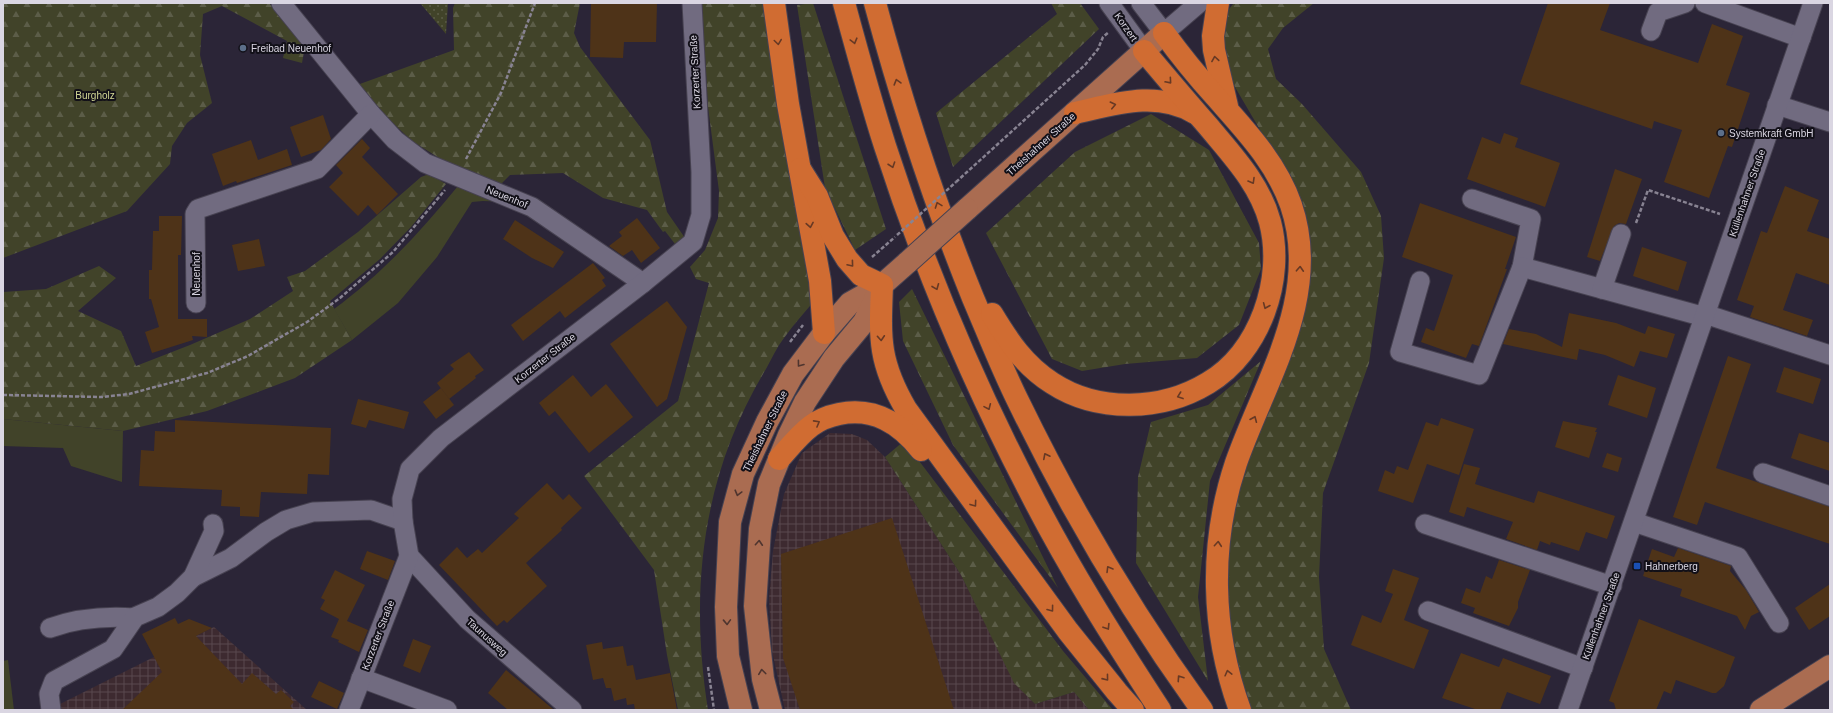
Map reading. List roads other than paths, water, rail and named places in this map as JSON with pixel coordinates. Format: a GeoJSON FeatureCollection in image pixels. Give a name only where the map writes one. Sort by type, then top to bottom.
{"type":"FeatureCollection","features":[{"type":"Feature","properties":{"kind":"highway"},"geometry":{"type":"LineString","coordinates":[[774,3],[786,90],[820,281],[824,333]]}},
{"type":"Feature","properties":{"kind":"highway"},"geometry":{"type":"LineString","coordinates":[[844,3],[885,145],[906,208],[935,285],[990,412],[1028,490],[1079,581],[1160,710]]}},
{"type":"Feature","properties":{"kind":"highway"},"geometry":{"type":"LineString","coordinates":[[875,3],[919,152],[956,255],[1018,401],[1056,477],[1118,583],[1202,710]]}},
{"type":"Feature","properties":{"kind":"highway"},"geometry":{"type":"LineString","coordinates":[[1218,3],[1214,50],[1216,65],[1228,111]]}},
{"type":"Feature","properties":{"kind":"highway"},"geometry":{"type":"LineString","coordinates":[[1164,33],[1189,66],[1252,138],[1277,175],[1285,191],[1295,220],[1301,260],[1296,304],[1277,364],[1236,464],[1223,514],[1219,537],[1216,577],[1219,627],[1225,660],[1240,710]]}},
{"type":"Feature","properties":{"kind":"highway"},"geometry":{"type":"LineString","coordinates":[[956,255],[1012,347],[1031,367],[1052,383],[1072,394],[1096,402],[1112,404],[1143,404],[1170,399],[1209,383],[1238,357],[1254,334],[1270,298],[1274,276],[1270,222],[1261,198],[1246,172],[1144,51]]}},
{"type":"Feature","properties":{"kind":"highway"},"geometry":{"type":"LineString","coordinates":[[1074,114],[1138,100],[1177,104],[1198,115]]}},
{"type":"Feature","properties":{"kind":"highway"},"geometry":{"type":"LineString","coordinates":[[800,169],[817,196],[833,236],[847,259],[861,275],[882,285],[880,329],[883,356],[886,368],[906,409],[951,473],[1068,631],[1117,692],[1134,710]]}},
{"type":"Feature","properties":{"kind":"highway"},"geometry":{"type":"LineString","coordinates":[[779,459],[802,434],[820,421],[842,414],[866,412],[882,417],[895,424],[911,437],[922,451],[951,473]]}},
{"type":"Feature","properties":{"kind":"main road","name":"Theishahner Straße"},"geometry":{"type":"LineString","coordinates":[[740,710],[728,656],[726,607],[730,522],[743,474],[767,422],[794,374],[824,333],[850,302],[882,285],[1164,33]]}},
{"type":"Feature","properties":{"kind":"main road","name":"Theishahner Straße"},"geometry":{"type":"LineString","coordinates":[[771,710],[763,680],[755,606],[760,530],[769,484],[788,434],[808,395],[834,358],[864,322],[882,285]]}},
{"type":"Feature","properties":{"kind":"main road"},"geometry":{"type":"LineString","coordinates":[[1762,710],[1830,666]]}},
{"type":"Feature","properties":{"kind":"street","name":"Neuenhof"},"geometry":{"type":"LineString","coordinates":[[281,3],[371,114],[395,140],[425,163],[532,207],[643,282]]}},
{"type":"Feature","properties":{"kind":"street","name":"Korzerter Straße"},"geometry":{"type":"LineString","coordinates":[[349,710],[409,556],[403,521],[402,499],[410,469],[436,443],[693,242],[701,215],[701,172],[692,3]]}},
{"type":"Feature","properties":{"kind":"street","name":"Korzert"},"geometry":{"type":"LineString","coordinates":[[1109,3],[1144,51]]}},
{"type":"Feature","properties":{"kind":"street"},"geometry":{"type":"LineString","coordinates":[[1140,3],[1164,33]]}},
{"type":"Feature","properties":{"kind":"street","name":"Theishahner Straße"},"geometry":{"type":"LineString","coordinates":[[1164,33],[1199,3]]}},
{"type":"Feature","properties":{"kind":"street"},"geometry":{"type":"LineString","coordinates":[[1651,31],[1658,12],[1685,3]]}},
{"type":"Feature","properties":{"kind":"street"},"geometry":{"type":"LineString","coordinates":[[1705,3],[1800,38]]}},
{"type":"Feature","properties":{"kind":"street","name":"Küllenhahner Straße"},"geometry":{"type":"LineString","coordinates":[[1568,710],[1813,3]]}},
{"type":"Feature","properties":{"kind":"street"},"geometry":{"type":"LineString","coordinates":[[1777,105],[1830,122]]}},
{"type":"Feature","properties":{"kind":"street","name":"Neuenhof"},"geometry":{"type":"LineString","coordinates":[[196,303],[195,214],[198,209],[317,169],[371,114]]}},
{"type":"Feature","properties":{"kind":"street"},"geometry":{"type":"LineString","coordinates":[[1420,281],[1400,352],[1478,374],[1522,267],[1532,218],[1472,199]]}},
{"type":"Feature","properties":{"kind":"street"},"geometry":{"type":"LineString","coordinates":[[1602,289],[1628,230]]}},
{"type":"Feature","properties":{"kind":"street"},"geometry":{"type":"LineString","coordinates":[[1522,267],[1705,316],[1830,355]]}},
{"type":"Feature","properties":{"kind":"street"},"geometry":{"type":"LineString","coordinates":[[1763,473],[1830,496]]}},
{"type":"Feature","properties":{"kind":"street"},"geometry":{"type":"LineString","coordinates":[[51,710],[49,694],[54,680],[114,648],[134,618],[165,602],[177,593],[193,577],[231,558],[266,532],[286,520],[313,512],[371,510],[403,521]]}},
{"type":"Feature","properties":{"kind":"street"},"geometry":{"type":"LineString","coordinates":[[1634,522],[1738,557],[1780,623]]}},
{"type":"Feature","properties":{"kind":"street"},"geometry":{"type":"LineString","coordinates":[[193,577],[214,531],[213,524]]}},
{"type":"Feature","properties":{"kind":"street"},"geometry":{"type":"LineString","coordinates":[[1425,524],[1612,586]]}},
{"type":"Feature","properties":{"kind":"street","name":"Taunusweg"},"geometry":{"type":"LineString","coordinates":[[409,556],[467,619],[572,710]]}},
{"type":"Feature","properties":{"kind":"street"},"geometry":{"type":"LineString","coordinates":[[1428,611],[1582,668]]}},
{"type":"Feature","properties":{"kind":"street"},"geometry":{"type":"LineString","coordinates":[[50,628],[71,620],[115,617],[134,618]]}},
{"type":"Feature","properties":{"kind":"street"},"geometry":{"type":"LineString","coordinates":[[361,678],[405,703],[448,710]]}},
{"type":"Feature","properties":{"kind":"place","name":"Freibad Neuenhof"},"geometry":{"type":"Point","coordinates":[243,48]}},
{"type":"Feature","properties":{"kind":"place","name":"Systemkraft GmbH"},"geometry":{"type":"Point","coordinates":[1721,133]}},
{"type":"Feature","properties":{"kind":"place","name":"Hahnerberg"},"geometry":{"type":"Point","coordinates":[1637,566]}},
{"type":"Feature","properties":{"kind":"park label","name":"Burgholz"},"geometry":{"type":"Point","coordinates":[95,95]}}]}
